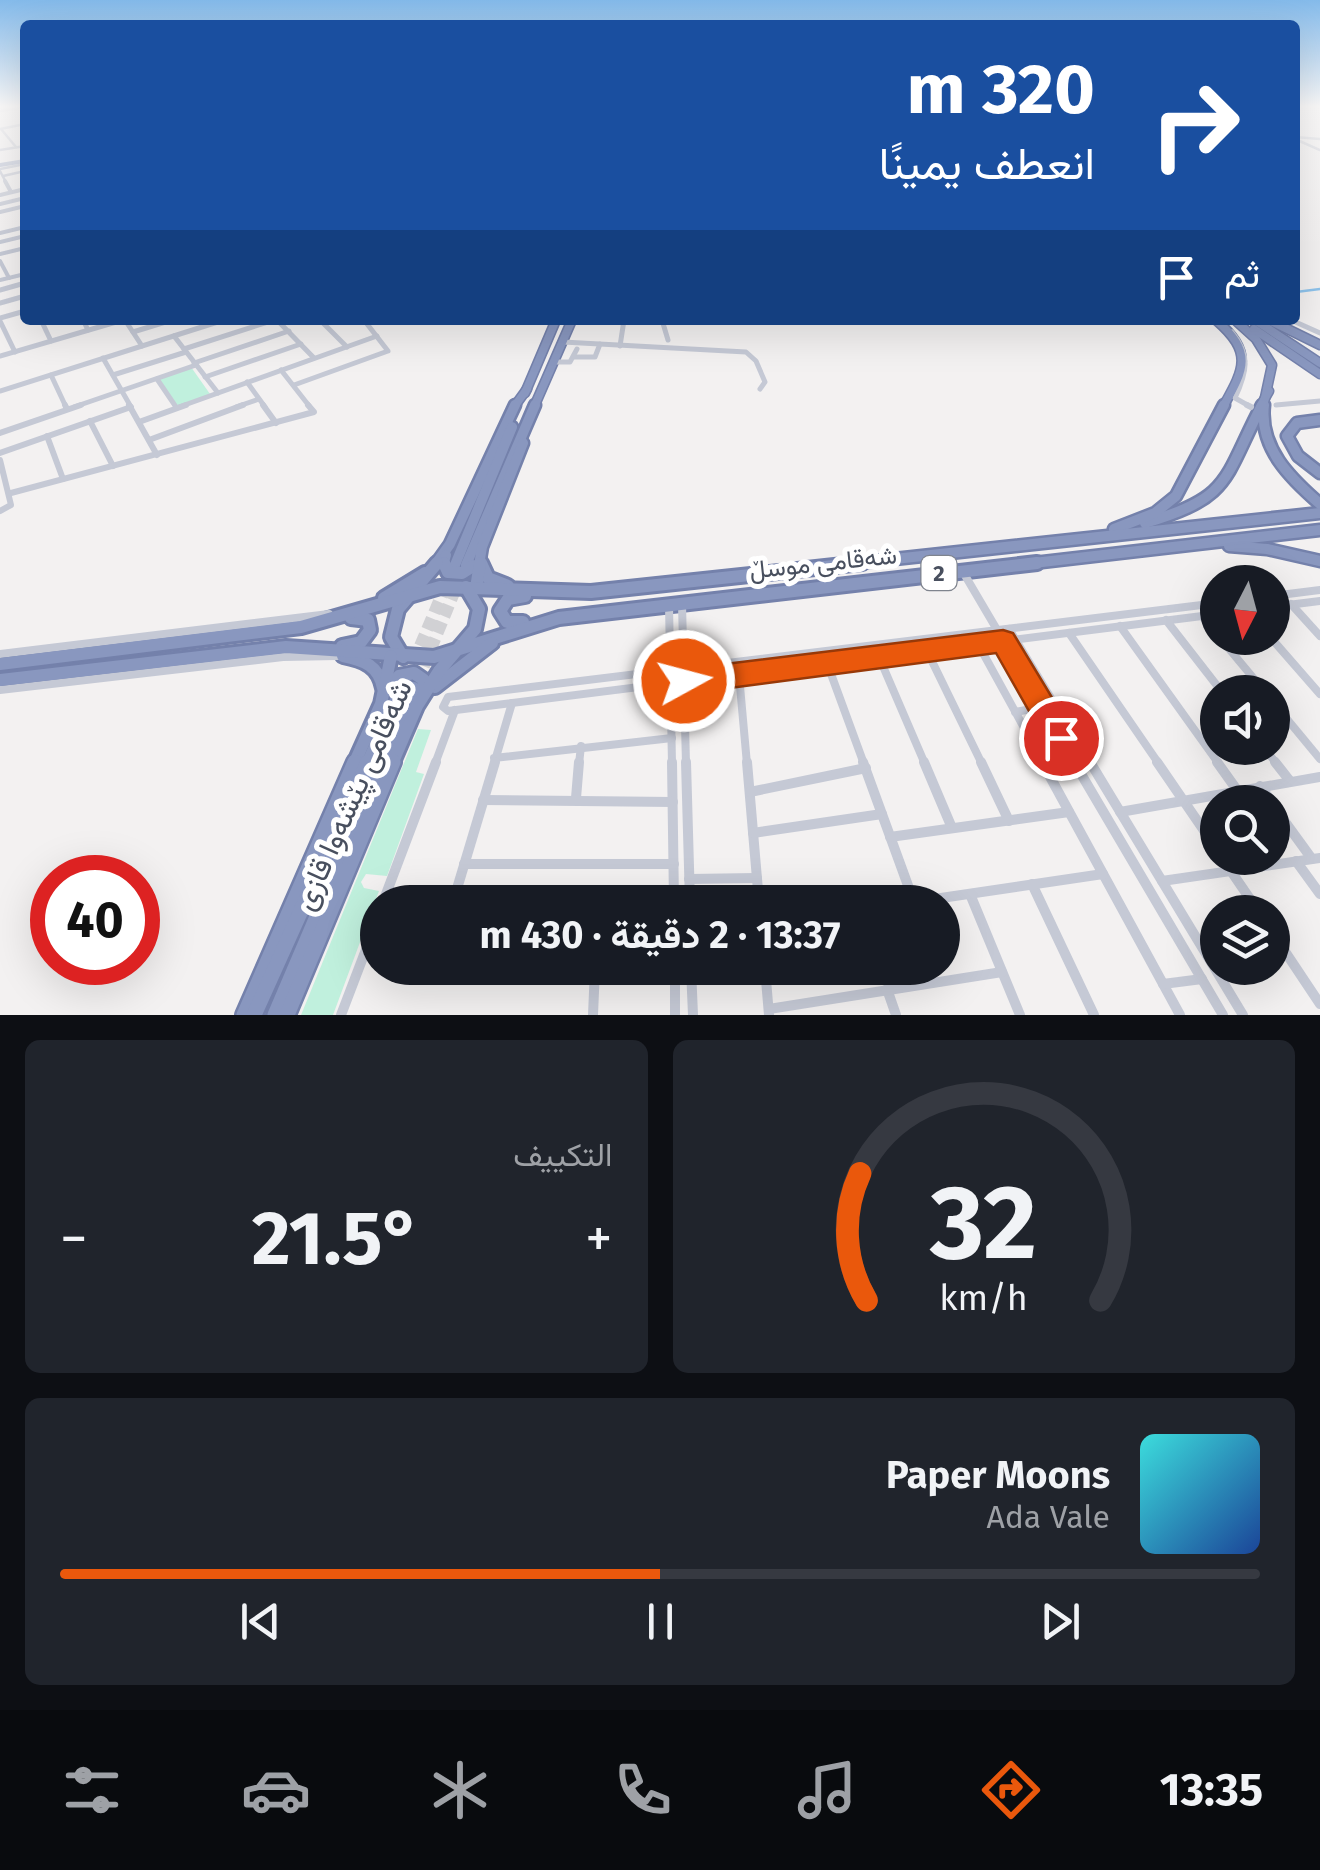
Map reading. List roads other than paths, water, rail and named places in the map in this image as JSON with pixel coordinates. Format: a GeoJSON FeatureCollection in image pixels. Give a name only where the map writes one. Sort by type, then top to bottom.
{"type":"FeatureCollection","features":[{"type":"Feature","properties":{"kind":"highway"},"geometry":{"type":"LineString","coordinates":[[542,390],[472,568],[453,574],[443,564],[448,547],[554,325]]}},
{"type":"Feature","properties":{"kind":"highway"},"geometry":{"type":"LineString","coordinates":[[526,389],[460,565],[570,325]]}},
{"type":"Feature","properties":{"kind":"highway"},"geometry":{"type":"LineString","coordinates":[[1090,539],[1150,516],[1176,496],[1244,365],[1238,343],[1222,325]]}},
{"type":"Feature","properties":{"kind":"highway"},"geometry":{"type":"LineString","coordinates":[[1114,530],[1179,514],[1220,490],[1238,466],[1274,376],[1272,359],[1242,325]]}},
{"type":"Feature","properties":{"kind":"highway"},"geometry":{"type":"LineString","coordinates":[[1246,325],[1320,374]]}},
{"type":"Feature","properties":{"kind":"highway"},"geometry":{"type":"LineString","coordinates":[[1264,325],[1320,360]]}},
{"type":"Feature","properties":{"kind":"highway"},"geometry":{"type":"LineString","coordinates":[[1274,325],[1320,360]]}},
{"type":"Feature","properties":{"kind":"highway"},"geometry":{"type":"LineString","coordinates":[[1278,325],[1320,344]]}},
{"type":"Feature","properties":{"kind":"highway"},"geometry":{"type":"LineString","coordinates":[[1268,392],[1263,422],[1268,443],[1320,504]]}},
{"type":"Feature","properties":{"kind":"highway"},"geometry":{"type":"LineString","coordinates":[[1320,420],[1294,424],[1287,436],[1298,456],[1320,473]]}},
{"type":"Feature","properties":{"kind":"highway","name":"شەقامی موسڵ"},"geometry":{"type":"LineString","coordinates":[[471,587],[558,593],[1320,513]]}},
{"type":"Feature","properties":{"kind":"highway","name":"شەقامی موسڵ"},"geometry":{"type":"LineString","coordinates":[[456,651],[559,618],[1320,530]]}},
{"type":"Feature","properties":{"kind":"highway"},"geometry":{"type":"LineString","coordinates":[[1144,550],[1244,546],[1320,561]]}},
{"type":"Feature","properties":{"kind":"highway"},"geometry":{"type":"LineString","coordinates":[[303,647],[397,656],[391,626],[398,608],[448,547]]}},
{"type":"Feature","properties":{"kind":"highway"},"geometry":{"type":"LineString","coordinates":[[321,623],[401,590],[421,576],[448,547]]}},
{"type":"Feature","properties":{"kind":"highway"},"geometry":{"type":"LineString","coordinates":[[456,651],[475,632],[480,618],[471,587],[482,547]]}},
{"type":"Feature","properties":{"kind":"highway"},"geometry":{"type":"LineString","coordinates":[[482,547],[482,563],[488,578],[520,588],[558,593]]}},
{"type":"Feature","properties":{"kind":"highway"},"geometry":{"type":"LineString","coordinates":[[321,623],[440,587],[471,587]]}},
{"type":"Feature","properties":{"kind":"highway"},"geometry":{"type":"LineString","coordinates":[[558,593],[511,598],[500,610],[502,619],[512,623],[559,618]]}},
{"type":"Feature","properties":{"kind":"highway"},"geometry":{"type":"LineString","coordinates":[[355,610],[385,603]]}},
{"type":"Feature","properties":{"kind":"highway"},"geometry":{"type":"LineString","coordinates":[[0,664],[361,617],[371,628],[366,638],[355,644],[277,648],[0,680]]}},
{"type":"Feature","properties":{"kind":"highway"},"geometry":{"type":"LineString","coordinates":[[417,706],[456,668],[513,630]]}},
{"type":"Feature","properties":{"kind":"highway"},"geometry":{"type":"LineString","coordinates":[[277,648],[372,664],[380,673],[384,688],[381,704]]}},
{"type":"Feature","properties":{"kind":"highway","name":"شەقامی پێشەوا قازی"},"geometry":{"type":"LineString","coordinates":[[244,1015],[381,704],[397,656],[424,658],[456,651]]}},
{"type":"Feature","properties":{"kind":"highway","name":"شەقامی پێشەوا قازی"},"geometry":{"type":"LineString","coordinates":[[287,1015],[417,706],[456,651]]}},
{"type":"Feature","properties":{"kind":"highway"},"geometry":{"type":"LineString","coordinates":[[381,704],[394,680],[414,672],[426,685],[417,706]]}},
{"type":"Feature","properties":{"kind":"highway","name":"شەقامی پێشەوا قازی"},"geometry":{"type":"LineString","coordinates":[[254,1015],[408,688],[275,1015]]}},
{"type":"Feature","properties":{"kind":"street"},"geometry":{"type":"LineString","coordinates":[[1,171],[12,192]]}},
{"type":"Feature","properties":{"kind":"street"},"geometry":{"type":"LineString","coordinates":[[0,195],[20,191]]}},
{"type":"Feature","properties":{"kind":"street"},"geometry":{"type":"LineString","coordinates":[[2,204],[3,211],[18,208],[20,211]]}},
{"type":"Feature","properties":{"kind":"street"},"geometry":{"type":"LineString","coordinates":[[0,258],[9,278]]}},
{"type":"Feature","properties":{"kind":"street"},"geometry":{"type":"LineString","coordinates":[[0,280],[20,275]]}},
{"type":"Feature","properties":{"kind":"street"},"geometry":{"type":"LineString","coordinates":[[0,319],[15,352]]}},
{"type":"Feature","properties":{"kind":"street"},"geometry":{"type":"LineString","coordinates":[[43,325],[51,342]]}},
{"type":"Feature","properties":{"kind":"street"},"geometry":{"type":"LineString","coordinates":[[86,325],[88,330]]}},
{"type":"Feature","properties":{"kind":"street"},"geometry":{"type":"LineString","coordinates":[[0,356],[106,325]]}},
{"type":"Feature","properties":{"kind":"street"},"geometry":{"type":"LineString","coordinates":[[128,325],[142,346]]}},
{"type":"Feature","properties":{"kind":"street"},"geometry":{"type":"LineString","coordinates":[[133,332],[156,325]]}},
{"type":"Feature","properties":{"kind":"street"},"geometry":{"type":"LineString","coordinates":[[0,391],[208,325]]}},
{"type":"Feature","properties":{"kind":"street"},"geometry":{"type":"LineString","coordinates":[[113,376],[261,325]]}},
{"type":"Feature","properties":{"kind":"street"},"geometry":{"type":"LineString","coordinates":[[282,325],[314,358]]}},
{"type":"Feature","properties":{"kind":"street"},"geometry":{"type":"LineString","coordinates":[[325,325],[347,346]]}},
{"type":"Feature","properties":{"kind":"street"},"geometry":{"type":"LineString","coordinates":[[294,384],[388,349],[368,325]]}},
{"type":"Feature","properties":{"kind":"street"},"geometry":{"type":"LineString","coordinates":[[620,346],[623,325]]}},
{"type":"Feature","properties":{"kind":"street"},"geometry":{"type":"LineString","coordinates":[[664,325],[668,340]]}},
{"type":"Feature","properties":{"kind":"street"},"geometry":{"type":"LineString","coordinates":[[1214,425],[1226,410],[1251,407],[1234,398],[1247,372],[1247,353],[1224,325]]}},
{"type":"Feature","properties":{"kind":"street"},"geometry":{"type":"LineString","coordinates":[[0,433],[289,331]]}},
{"type":"Feature","properties":{"kind":"street"},"geometry":{"type":"LineString","coordinates":[[174,336],[218,393]]}},
{"type":"Feature","properties":{"kind":"street"},"geometry":{"type":"LineString","coordinates":[[139,422],[377,336]]}},
{"type":"Feature","properties":{"kind":"street"},"geometry":{"type":"LineString","coordinates":[[563,342],[746,352],[756,361],[766,382],[760,389]]}},
{"type":"Feature","properties":{"kind":"street"},"geometry":{"type":"LineString","coordinates":[[205,377],[301,344]]}},
{"type":"Feature","properties":{"kind":"street"},"geometry":{"type":"LineString","coordinates":[[574,357],[595,357],[600,344]]}},
{"type":"Feature","properties":{"kind":"street"},"geometry":{"type":"LineString","coordinates":[[554,362],[570,362],[577,349]]}},
{"type":"Feature","properties":{"kind":"street"},"geometry":{"type":"LineString","coordinates":[[104,358],[157,455]]}},
{"type":"Feature","properties":{"kind":"street"},"geometry":{"type":"LineString","coordinates":[[11,493],[314,412],[281,370]]}},
{"type":"Feature","properties":{"kind":"street"},"geometry":{"type":"LineString","coordinates":[[50,375],[67,409]]}},
{"type":"Feature","properties":{"kind":"street"},"geometry":{"type":"LineString","coordinates":[[156,378],[176,408]]}},
{"type":"Feature","properties":{"kind":"street"},"geometry":{"type":"LineString","coordinates":[[247,382],[276,424]]}},
{"type":"Feature","properties":{"kind":"street"},"geometry":{"type":"LineString","coordinates":[[149,440],[259,398]]}},
{"type":"Feature","properties":{"kind":"street"},"geometry":{"type":"LineString","coordinates":[[1276,405],[1320,401]]}},
{"type":"Feature","properties":{"kind":"street"},"geometry":{"type":"LineString","coordinates":[[0,511],[11,505],[11,493],[0,456],[131,407]]}},
{"type":"Feature","properties":{"kind":"street"},"geometry":{"type":"LineString","coordinates":[[90,421],[113,466]]}},
{"type":"Feature","properties":{"kind":"street"},"geometry":{"type":"LineString","coordinates":[[47,436],[63,479]]}},
{"type":"Feature","properties":{"kind":"street"},"geometry":{"type":"LineString","coordinates":[[962,570],[1200,976]]}},
{"type":"Feature","properties":{"kind":"street"},"geometry":{"type":"LineString","coordinates":[[1290,594],[1320,590]]}},
{"type":"Feature","properties":{"kind":"street"},"geometry":{"type":"LineString","coordinates":[[1290,604],[1320,601]]}},
{"type":"Feature","properties":{"kind":"street"},"geometry":{"type":"LineString","coordinates":[[682,602],[689,885]]}},
{"type":"Feature","properties":{"kind":"street"},"geometry":{"type":"LineString","coordinates":[[668,603],[674,885]]}},
{"type":"Feature","properties":{"kind":"street"},"geometry":{"type":"LineString","coordinates":[[1290,604],[1320,636]]}},
{"type":"Feature","properties":{"kind":"street"},"geometry":{"type":"LineString","coordinates":[[1200,605],[1012,634],[1003,641],[444,710],[445,700],[997,630],[1012,634],[1068,632],[1200,616]]}},
{"type":"Feature","properties":{"kind":"street"},"geometry":{"type":"LineString","coordinates":[[1172,609],[1180,618]]}},
{"type":"Feature","properties":{"kind":"street"},"geometry":{"type":"LineString","coordinates":[[0,654],[355,610]]}},
{"type":"Feature","properties":{"kind":"street"},"geometry":{"type":"LineString","coordinates":[[670,618],[682,618]]}},
{"type":"Feature","properties":{"kind":"street"},"geometry":{"type":"LineString","coordinates":[[1166,620],[1209,675]]}},
{"type":"Feature","properties":{"kind":"street"},"geometry":{"type":"LineString","coordinates":[[1120,626],[1232,785]]}},
{"type":"Feature","properties":{"kind":"street"},"geometry":{"type":"LineString","coordinates":[[1068,632],[1200,825]]}},
{"type":"Feature","properties":{"kind":"street"},"geometry":{"type":"LineString","coordinates":[[1012,634],[1200,945]]}},
{"type":"Feature","properties":{"kind":"street"},"geometry":{"type":"LineString","coordinates":[[978,644],[1180,1015]]}},
{"type":"Feature","properties":{"kind":"street"},"geometry":{"type":"LineString","coordinates":[[851,649],[856,660]]}},
{"type":"Feature","properties":{"kind":"street"},"geometry":{"type":"LineString","coordinates":[[927,650],[1009,821]]}},
{"type":"Feature","properties":{"kind":"street"},"geometry":{"type":"LineString","coordinates":[[1235,655],[1252,675]]}},
{"type":"Feature","properties":{"kind":"street"},"geometry":{"type":"LineString","coordinates":[[1286,655],[1320,694]]}},
{"type":"Feature","properties":{"kind":"street"},"geometry":{"type":"LineString","coordinates":[[879,656],[952,828]]}},
{"type":"Feature","properties":{"kind":"street"},"geometry":{"type":"LineString","coordinates":[[0,690],[283,657],[354,658]]}},
{"type":"Feature","properties":{"kind":"street"},"geometry":{"type":"LineString","coordinates":[[827,663],[908,885]]}},
{"type":"Feature","properties":{"kind":"street"},"geometry":{"type":"LineString","coordinates":[[739,674],[758,885]]}},
{"type":"Feature","properties":{"kind":"street"},"geometry":{"type":"LineString","coordinates":[[458,885],[512,703]]}},
{"type":"Feature","properties":{"kind":"street"},"geometry":{"type":"LineString","coordinates":[[1015,712],[1042,708]]}},
{"type":"Feature","properties":{"kind":"street"},"geometry":{"type":"LineString","coordinates":[[389,885],[455,710]]}},
{"type":"Feature","properties":{"kind":"street"},"geometry":{"type":"LineString","coordinates":[[1290,723],[1320,759]]}},
{"type":"Feature","properties":{"kind":"street"},"geometry":{"type":"LineString","coordinates":[[494,758],[672,738]]}},
{"type":"Feature","properties":{"kind":"street"},"geometry":{"type":"LineString","coordinates":[[576,798],[581,746]]}},
{"type":"Feature","properties":{"kind":"street"},"geometry":{"type":"LineString","coordinates":[[1277,765],[1290,782]]}},
{"type":"Feature","properties":{"kind":"street"},"geometry":{"type":"LineString","coordinates":[[750,792],[866,768]]}},
{"type":"Feature","properties":{"kind":"street"},"geometry":{"type":"LineString","coordinates":[[1268,785],[1320,776]]}},
{"type":"Feature","properties":{"kind":"street"},"geometry":{"type":"LineString","coordinates":[[1120,812],[1200,798]]}},
{"type":"Feature","properties":{"kind":"street"},"geometry":{"type":"LineString","coordinates":[[483,800],[673,802]]}},
{"type":"Feature","properties":{"kind":"street"},"geometry":{"type":"LineString","coordinates":[[890,837],[1070,812]]}},
{"type":"Feature","properties":{"kind":"street"},"geometry":{"type":"LineString","coordinates":[[753,833],[882,814]]}},
{"type":"Feature","properties":{"kind":"street"},"geometry":{"type":"LineString","coordinates":[[1290,826],[1316,858]]}},
{"type":"Feature","properties":{"kind":"street"},"geometry":{"type":"LineString","coordinates":[[1290,862],[1316,858]]}},
{"type":"Feature","properties":{"kind":"street"},"geometry":{"type":"LineString","coordinates":[[1296,861],[1320,894]]}},
{"type":"Feature","properties":{"kind":"street"},"geometry":{"type":"LineString","coordinates":[[464,864],[674,864]]}},
{"type":"Feature","properties":{"kind":"street"},"geometry":{"type":"LineString","coordinates":[[960,895],[1103,874]]}},
{"type":"Feature","properties":{"kind":"street"},"geometry":{"type":"LineString","coordinates":[[1162,881],[1200,875]]}},
{"type":"Feature","properties":{"kind":"street"},"geometry":{"type":"LineString","coordinates":[[689,879],[757,878]]}},
{"type":"Feature","properties":{"kind":"street"},"geometry":{"type":"LineString","coordinates":[[1032,884],[1094,1015]]}},
{"type":"Feature","properties":{"kind":"street"},"geometry":{"type":"LineString","coordinates":[[970,894],[1020,1015]]}},
{"type":"Feature","properties":{"kind":"street"},"geometry":{"type":"LineString","coordinates":[[1188,956],[1200,954]]}},
{"type":"Feature","properties":{"kind":"street"},"geometry":{"type":"LineString","coordinates":[[1290,959],[1320,1004]]}},
{"type":"Feature","properties":{"kind":"street"},"geometry":{"type":"LineString","coordinates":[[341,1015],[360,970]]}},
{"type":"Feature","properties":{"kind":"street"},"geometry":{"type":"LineString","coordinates":[[767,985],[769,1012],[1002,972]]}},
{"type":"Feature","properties":{"kind":"street"},"geometry":{"type":"LineString","coordinates":[[1163,984],[1200,979]]}},
{"type":"Feature","properties":{"kind":"street"},"geometry":{"type":"LineString","coordinates":[[593,1015],[594,985]]}},
{"type":"Feature","properties":{"kind":"street"},"geometry":{"type":"LineString","coordinates":[[675,985],[676,1013],[693,1013],[692,985]]}},
{"type":"Feature","properties":{"kind":"street"},"geometry":{"type":"LineString","coordinates":[[1206,985],[1224,1015]]}},
{"type":"Feature","properties":{"kind":"street"},"geometry":{"type":"LineString","coordinates":[[1225,985],[1243,1015]]}},
{"type":"Feature","properties":{"kind":"street"},"geometry":{"type":"LineString","coordinates":[[887,989],[896,1015]]}},
{"type":"Feature","properties":{"kind":"waterway"},"geometry":{"type":"LineString","coordinates":[[1300,292],[1320,289]]}},
{"type":"Feature","properties":{"kind":"tunnel"},"geometry":{"type":"LineString","coordinates":[[406,679],[454,566]]}},
{"type":"Feature","properties":{"kind":"tunnel"},"geometry":{"type":"LineString","coordinates":[[417,683],[458,583]]}}]}
